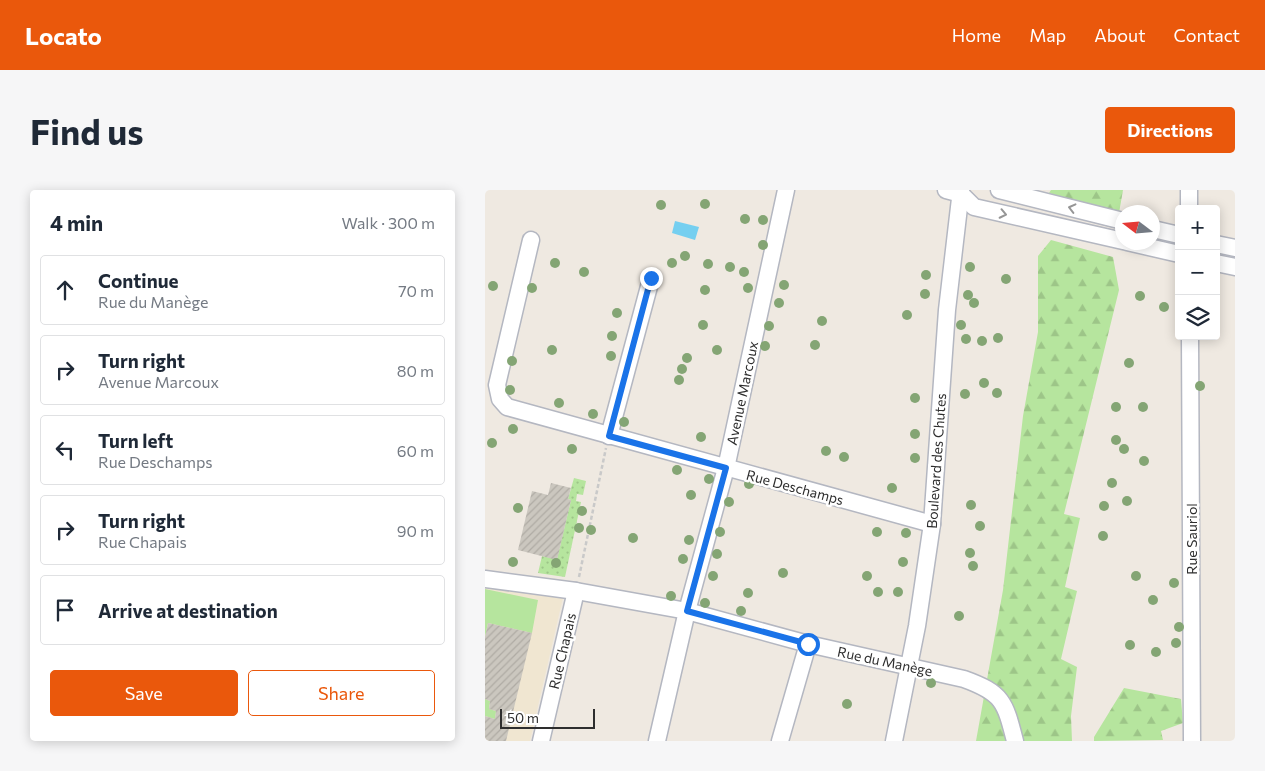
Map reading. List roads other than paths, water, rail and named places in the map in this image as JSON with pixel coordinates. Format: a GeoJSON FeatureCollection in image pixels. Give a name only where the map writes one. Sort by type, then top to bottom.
{"type":"FeatureCollection","features":[{"type":"Feature","properties":{"kind":"street","name":"Avenue Marcoux"},"geometry":{"type":"LineString","coordinates":[[657,741],[687,611],[726,468],[786,190]]}},
{"type":"Feature","properties":{"kind":"street"},"geometry":{"type":"LineString","coordinates":[[999,190],[1115,219]]}},
{"type":"Feature","properties":{"kind":"street"},"geometry":{"type":"LineString","coordinates":[[1189,190],[1189,205]]}},
{"type":"Feature","properties":{"kind":"street"},"geometry":{"type":"LineString","coordinates":[[959,191],[974,207],[1115,240]]}},
{"type":"Feature","properties":{"kind":"street","name":"Boulevard des Chutes"},"geometry":{"type":"LineString","coordinates":[[893,741],[909,666],[932,524],[947,310],[959,191]]}},
{"type":"Feature","properties":{"kind":"street"},"geometry":{"type":"LineString","coordinates":[[1160,230],[1175,234]]}},
{"type":"Feature","properties":{"kind":"street","name":"Rue Deschamps"},"geometry":{"type":"LineString","coordinates":[[531,240],[497,385],[500,398],[507,407],[932,524]]}},
{"type":"Feature","properties":{"kind":"street"},"geometry":{"type":"LineString","coordinates":[[1220,245],[1235,248]]}},
{"type":"Feature","properties":{"kind":"street"},"geometry":{"type":"LineString","coordinates":[[1160,250],[1175,253]]}},
{"type":"Feature","properties":{"kind":"street"},"geometry":{"type":"LineString","coordinates":[[1220,264],[1235,267]]}},
{"type":"Feature","properties":{"kind":"street"},"geometry":{"type":"LineString","coordinates":[[609,436],[651,278]]}},
{"type":"Feature","properties":{"kind":"street","name":"Rue Sauriol"},"geometry":{"type":"LineString","coordinates":[[1190,340],[1192,741]]}},
{"type":"Feature","properties":{"kind":"street","name":"Rue du Manège"},"geometry":{"type":"LineString","coordinates":[[485,578],[576,591],[687,611],[808,644],[909,666],[987,687],[1005,704],[1015,741]]}},
{"type":"Feature","properties":{"kind":"street","name":"Rue Chapais"},"geometry":{"type":"LineString","coordinates":[[541,741],[576,591]]}},
{"type":"Feature","properties":{"kind":"street"},"geometry":{"type":"LineString","coordinates":[[781,741],[808,644]]}},
{"type":"Feature","properties":{"kind":"water"},"geometry":{"type":"Polygon","coordinates":[[[675,221],[699,227],[695,240],[672,233],[675,221]]]}}]}
